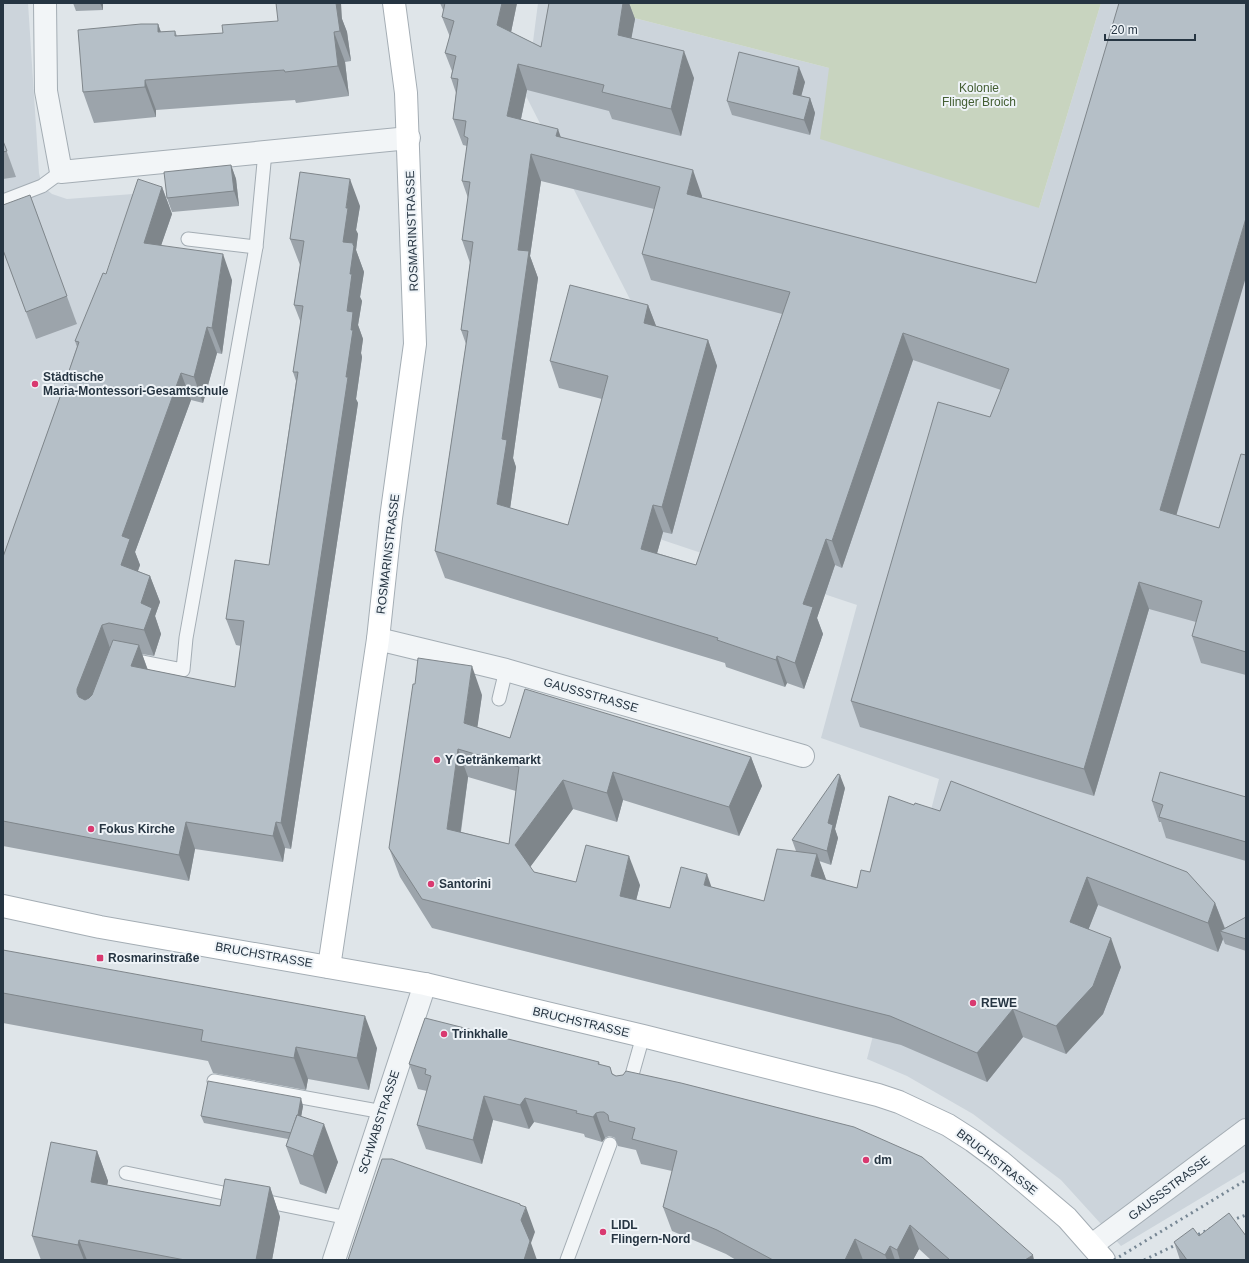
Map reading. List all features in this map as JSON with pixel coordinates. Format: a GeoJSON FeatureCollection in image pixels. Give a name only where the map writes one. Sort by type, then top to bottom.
{"type":"FeatureCollection","features":[{"type":"Feature","properties":{"kind":"main road","name":"ROSMARINSTRASSE"},"geometry":{"type":"LineString","coordinates":[[329,967],[378,639],[391,518],[415,344],[409,138],[406,93],[394,3]]}},
{"type":"Feature","properties":{"kind":"main road","name":"BRUCHSTRASSE"},"geometry":{"type":"LineString","coordinates":[[3,906],[100,927],[425,984],[643,1036],[878,1095],[899,1102],[948,1125],[973,1141],[1000,1161],[1067,1218],[1098,1252]]}},
{"type":"Feature","properties":{"kind":"street"},"geometry":{"type":"LineString","coordinates":[[45,3],[46,91],[61,172],[409,138]]}},
{"type":"Feature","properties":{"kind":"street","name":"GAUSSSTRASSE"},"geometry":{"type":"LineString","coordinates":[[378,639],[506,670],[536,687],[803,756]]}},
{"type":"Feature","properties":{"kind":"street","name":"SCHWABSTRASSE"},"geometry":{"type":"LineString","coordinates":[[334,1260],[425,984]]}},
{"type":"Feature","properties":{"kind":"street","name":"GAUSSSTRASSE"},"geometry":{"type":"LineString","coordinates":[[1098,1252],[1246,1130]]}},
{"type":"Feature","properties":{"kind":"lane"},"geometry":{"type":"LineString","coordinates":[[115,664],[117,657],[183,670],[186,638],[256,247],[264,152]]}},
{"type":"Feature","properties":{"kind":"lane"},"geometry":{"type":"LineString","coordinates":[[3,201],[42,186],[61,172]]}},
{"type":"Feature","properties":{"kind":"lane"},"geometry":{"type":"LineString","coordinates":[[188,239],[256,247]]}},
{"type":"Feature","properties":{"kind":"lane"},"geometry":{"type":"LineString","coordinates":[[499,699],[506,670]]}},
{"type":"Feature","properties":{"kind":"lane"},"geometry":{"type":"LineString","coordinates":[[627,1093],[643,1036]]}},
{"type":"Feature","properties":{"kind":"lane"},"geometry":{"type":"LineString","coordinates":[[214,1081],[383,1112]]}},
{"type":"Feature","properties":{"kind":"lane"},"geometry":{"type":"LineString","coordinates":[[567,1260],[610,1144]]}},
{"type":"Feature","properties":{"kind":"lane"},"geometry":{"type":"LineString","coordinates":[[126,1173],[348,1218]]}},
{"type":"Feature","properties":{"kind":"shaded area","name":"Städtische Maria-Montessori-Gesamtschule"},"geometry":{"type":"Polygon","coordinates":[[[3,3],[28,3],[39,173],[42,186],[52,194],[67,199],[133,194],[3,569],[3,3]]]}},
{"type":"Feature","properties":{"kind":"shaded area"},"geometry":{"type":"Polygon","coordinates":[[[538,3],[605,3],[603,10],[829,68],[1039,208],[1101,3],[1246,3],[1246,1171],[1121,1246],[1061,1180],[973,1114],[907,1076],[867,1059],[939,779],[821,738],[857,605],[585,514],[636,311],[526,96],[538,3]]]}},
{"type":"Feature","properties":{"kind":"green space","name":"Kolonie Flinger Broich"},"geometry":{"type":"Polygon","coordinates":[[[605,3],[1101,3],[1039,208],[820,139],[829,68],[603,10],[605,3]]]}},
{"type":"Feature","properties":{"kind":"building"},"geometry":{"type":"Polygon","coordinates":[[[276,3],[336,3],[340,31],[334,32],[338,66],[285,72],[284,70],[145,80],[145,87],[83,92],[78,30],[141,24],[158,24],[158,32],[175,31],[175,36],[223,33],[222,25],[278,21],[276,3]]]}},
{"type":"Feature","properties":{"kind":"building"},"geometry":{"type":"Polygon","coordinates":[[[445,3],[502,3],[497,25],[541,47],[549,3],[623,3],[618,35],[684,51],[671,109],[602,92],[604,85],[518,64],[507,116],[558,129],[556,136],[693,170],[687,194],[1036,283],[1119,3],[1246,3],[1246,218],[1160,510],[1219,528],[1241,454],[1246,455],[1246,652],[1192,636],[1202,601],[1139,582],[1084,769],[851,701],[938,402],[990,417],[1009,369],[903,333],[832,541],[826,539],[803,604],[813,607],[795,663],[777,656],[776,660],[717,640],[718,638],[435,551],[468,331],[461,330],[473,242],[462,240],[470,182],[462,181],[468,138],[464,136],[466,121],[453,119],[458,79],[451,78],[456,56],[445,53],[454,21],[442,17],[445,3]],[[531,154],[518,250],[529,251],[502,439],[507,440],[497,504],[568,525],[608,376],[550,361],[570,285],[648,305],[644,323],[708,340],[662,507],[653,505],[641,549],[696,565],[790,292],[642,254],[660,187],[531,154]]]}},
{"type":"Feature","properties":{"kind":"building"},"geometry":{"type":"Polygon","coordinates":[[[739,52],[799,67],[793,94],[810,98],[804,120],[727,101],[739,52]]]}},
{"type":"Feature","properties":{"kind":"building"},"geometry":{"type":"Polygon","coordinates":[[[3,141],[7,151],[3,152],[3,141]]]}},
{"type":"Feature","properties":{"kind":"building"},"geometry":{"type":"Polygon","coordinates":[[[231,165],[234,191],[167,198],[164,172],[231,165]]]}},
{"type":"Feature","properties":{"kind":"building"},"geometry":{"type":"Polygon","coordinates":[[[300,172],[350,179],[346,208],[348,208],[343,242],[353,243],[354,246],[347,311],[353,312],[351,330],[353,330],[346,377],[348,377],[281,823],[276,822],[273,836],[186,822],[179,855],[3,821],[3,557],[79,342],[75,341],[103,273],[106,274],[138,179],[162,187],[144,243],[223,254],[212,328],[207,327],[194,377],[181,373],[122,536],[130,539],[121,565],[150,576],[141,603],[152,608],[144,630],[109,623],[102,625],[77,689],[77,693],[79,697],[85,700],[92,695],[113,640],[139,645],[131,666],[235,687],[244,621],[226,619],[235,560],[269,565],[298,372],[293,372],[303,306],[294,305],[304,241],[290,239],[300,172]]]}},
{"type":"Feature","properties":{"kind":"building"},"geometry":{"type":"Polygon","coordinates":[[[30,195],[67,296],[26,312],[3,250],[3,205],[30,195]]]}},
{"type":"Feature","properties":{"kind":"building"},"geometry":{"type":"Polygon","coordinates":[[[418,658],[472,666],[464,723],[510,738],[525,689],[751,757],[729,807],[613,772],[607,793],[563,780],[515,845],[534,872],[576,882],[586,845],[629,856],[620,896],[670,908],[681,867],[707,874],[704,885],[764,901],[777,849],[817,854],[811,876],[857,888],[861,870],[870,872],[889,796],[914,805],[915,803],[940,811],[951,781],[1187,872],[1215,903],[1208,923],[1087,877],[1070,922],[1111,938],[1093,986],[1056,1026],[1013,1009],[977,1053],[890,1016],[422,899],[389,848],[413,684],[415,684],[418,658]],[[458,749],[447,829],[509,844],[519,767],[458,749]]]}},
{"type":"Feature","properties":{"kind":"building"},"geometry":{"type":"Polygon","coordinates":[[[1160,772],[1246,797],[1246,842],[1159,817],[1163,805],[1152,801],[1160,772]]]}},
{"type":"Feature","properties":{"kind":"building"},"geometry":{"type":"Polygon","coordinates":[[[838,774],[840,775],[828,823],[833,825],[827,851],[792,840],[838,774]]]}},
{"type":"Feature","properties":{"kind":"building"},"geometry":{"type":"Polygon","coordinates":[[[1246,917],[1246,939],[1220,931],[1246,917]]]}},
{"type":"Feature","properties":{"kind":"building"},"geometry":{"type":"Polygon","coordinates":[[[3,950],[365,1016],[357,1058],[296,1047],[294,1058],[201,1041],[203,1030],[3,993],[3,950]]]}},
{"type":"Feature","properties":{"kind":"building"},"geometry":{"type":"Polygon","coordinates":[[[425,1018],[599,1062],[598,1064],[610,1067],[612,1074],[616,1076],[623,1075],[626,1071],[681,1083],[854,1127],[922,1157],[1033,1255],[1025,1260],[950,1260],[910,1225],[897,1250],[890,1246],[885,1255],[855,1239],[845,1260],[773,1260],[717,1230],[663,1207],[677,1151],[632,1139],[635,1128],[609,1121],[608,1115],[604,1112],[596,1113],[593,1117],[576,1113],[577,1111],[525,1098],[520,1105],[484,1096],[473,1140],[417,1125],[431,1076],[425,1074],[426,1069],[409,1064],[425,1018]]]}},
{"type":"Feature","properties":{"kind":"building"},"geometry":{"type":"Polygon","coordinates":[[[208,1081],[301,1098],[298,1115],[291,1133],[201,1116],[208,1081]]]}},
{"type":"Feature","properties":{"kind":"building"},"geometry":{"type":"Polygon","coordinates":[[[297,1115],[324,1124],[313,1156],[286,1146],[297,1115]]]}},
{"type":"Feature","properties":{"kind":"building"},"geometry":{"type":"Polygon","coordinates":[[[51,1142],[97,1151],[91,1182],[220,1206],[225,1179],[270,1187],[256,1260],[185,1260],[79,1240],[78,1245],[32,1236],[51,1142]]]}},
{"type":"Feature","properties":{"kind":"building"},"geometry":{"type":"Polygon","coordinates":[[[382,1159],[392,1159],[526,1207],[521,1220],[530,1241],[524,1260],[348,1260],[382,1159]]]}},
{"type":"Feature","properties":{"kind":"building"},"geometry":{"type":"Polygon","coordinates":[[[1229,1213],[1246,1236],[1246,1260],[1187,1260],[1174,1242],[1193,1228],[1199,1236],[1229,1213]]]}},
{"type":"Feature","properties":{"kind":"railway"},"geometry":{"type":"LineString","coordinates":[[1114,1260],[1246,1180]]}},
{"type":"Feature","properties":{"kind":"railway"},"geometry":{"type":"LineString","coordinates":[[1144,1260],[1214,1227],[1246,1215]]}},
{"type":"Feature","properties":{"kind":"place","name":"Städtische Maria-Montessori-Gesamtschule"},"geometry":{"type":"Point","coordinates":[35,384]}},
{"type":"Feature","properties":{"kind":"place","name":"Y Getränkemarkt"},"geometry":{"type":"Point","coordinates":[437,760]}},
{"type":"Feature","properties":{"kind":"place","name":"Fokus Kirche"},"geometry":{"type":"Point","coordinates":[91,829]}},
{"type":"Feature","properties":{"kind":"place","name":"Santorini"},"geometry":{"type":"Point","coordinates":[431,884]}},
{"type":"Feature","properties":{"kind":"place","name":"Rosmarinstraße"},"geometry":{"type":"Point","coordinates":[100,958]}},
{"type":"Feature","properties":{"kind":"place","name":"REWE"},"geometry":{"type":"Point","coordinates":[973,1003]}},
{"type":"Feature","properties":{"kind":"place","name":"Trinkhalle"},"geometry":{"type":"Point","coordinates":[444,1034]}},
{"type":"Feature","properties":{"kind":"place","name":"dm"},"geometry":{"type":"Point","coordinates":[866,1160]}},
{"type":"Feature","properties":{"kind":"place","name":"LIDL Flingern-Nord"},"geometry":{"type":"Point","coordinates":[603,1232]}}]}
